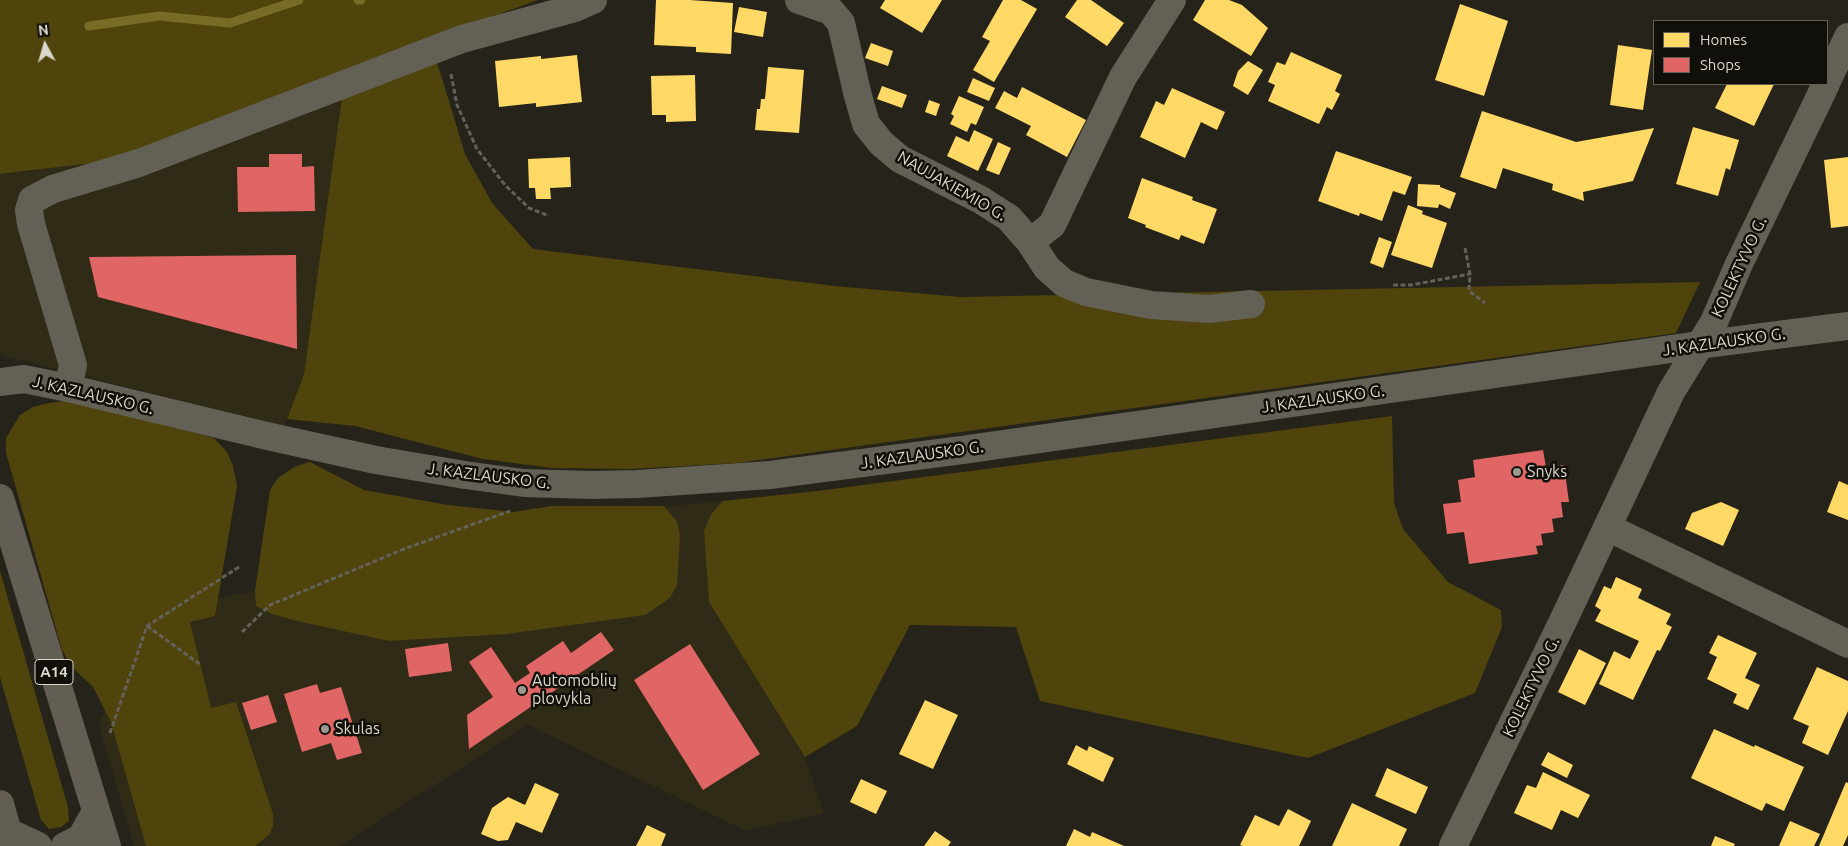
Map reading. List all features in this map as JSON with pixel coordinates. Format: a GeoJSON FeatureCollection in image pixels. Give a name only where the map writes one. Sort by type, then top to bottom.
{"type":"FeatureCollection","features":[{"type":"Feature","properties":{"kind":"highway","name":"A14"},"geometry":{"type":"LineString","coordinates":[[0,498],[107,846]]}},
{"type":"Feature","properties":{"kind":"highway"},"geometry":{"type":"LineString","coordinates":[[0,804],[10,839],[38,846]]}},
{"type":"Feature","properties":{"kind":"highway"},"geometry":{"type":"LineString","coordinates":[[65,846],[81,838],[96,811]]}},
{"type":"Feature","properties":{"kind":"street"},"geometry":{"type":"LineString","coordinates":[[68,388],[73,365],[31,224],[29,210],[32,200],[53,189],[139,163],[445,46],[575,8],[593,0]]}},
{"type":"Feature","properties":{"kind":"street","name":"NAUJAKIEMIO G."},"geometry":{"type":"LineString","coordinates":[[799,0],[831,11],[841,23],[866,124],[881,143],[900,159],[982,200],[1009,218],[1030,242],[1047,268],[1064,283],[1086,292],[1151,305],[1209,309],[1251,304]]}},
{"type":"Feature","properties":{"kind":"street"},"geometry":{"type":"LineString","coordinates":[[1030,242],[1052,225],[1123,77],[1172,0]]}},
{"type":"Feature","properties":{"kind":"street","name":"KOLEKTYVO G."},"geometry":{"type":"LineString","coordinates":[[1828,79],[1848,37]]}},
{"type":"Feature","properties":{"kind":"street","name":"KOLEKTYVO G."},"geometry":{"type":"LineString","coordinates":[[1453,846],[1671,392],[1698,345],[1714,322],[1739,264],[1825,85]]}},
{"type":"Feature","properties":{"kind":"street","name":"J. KAZLAUSKO G."},"geometry":{"type":"LineString","coordinates":[[0,382],[24,379],[68,388],[367,458],[524,483],[636,484],[770,475],[982,447],[1698,345],[1848,326]]}},
{"type":"Feature","properties":{"kind":"street"},"geometry":{"type":"LineString","coordinates":[[1607,527],[1848,644]]}},
{"type":"Feature","properties":{"kind":"path"},"geometry":{"type":"LineString","coordinates":[[445,46],[458,105],[477,149],[505,185],[529,208],[550,216]]}},
{"type":"Feature","properties":{"kind":"path"},"geometry":{"type":"LineString","coordinates":[[1465,248],[1470,274],[1469,290],[1484,303]]}},
{"type":"Feature","properties":{"kind":"path"},"geometry":{"type":"LineString","coordinates":[[1393,285],[1411,285],[1470,274]]}},
{"type":"Feature","properties":{"kind":"path"},"geometry":{"type":"LineString","coordinates":[[242,632],[270,605],[404,550],[521,507],[524,483]]}},
{"type":"Feature","properties":{"kind":"path"},"geometry":{"type":"LineString","coordinates":[[110,733],[147,626],[239,567]]}},
{"type":"Feature","properties":{"kind":"path"},"geometry":{"type":"LineString","coordinates":[[147,626],[201,665]]}},
{"type":"Feature","properties":{"kind":"shaded area"},"geometry":{"type":"Polygon","coordinates":[[[0,0],[538,0],[430,39],[465,154],[492,203],[533,249],[835,286],[961,297],[1700,282],[1676,333],[737,463],[630,469],[551,468],[483,459],[355,426],[287,419],[304,374],[344,82],[117,160],[0,174],[0,0]]]}},
{"type":"Feature","properties":{"kind":"shaded area"},"geometry":{"type":"Polygon","coordinates":[[[344,82],[304,374],[284,427],[0,353],[0,174],[34,171],[344,82]]]}},
{"type":"Feature","properties":{"kind":"shaded area"},"geometry":{"type":"Polygon","coordinates":[[[64,401],[214,438],[227,452],[233,466],[237,486],[215,616],[190,622],[211,708],[236,702],[273,814],[273,825],[270,834],[255,846],[146,846],[111,722],[93,687],[72,667],[62,650],[6,453],[6,438],[20,415],[33,407],[64,401]]]}},
{"type":"Feature","properties":{"kind":"shaded area"},"geometry":{"type":"Polygon","coordinates":[[[1392,416],[1394,503],[1403,529],[1448,582],[1501,610],[1502,627],[1475,693],[1308,758],[1040,701],[1016,627],[910,625],[857,726],[805,757],[709,602],[704,531],[711,514],[723,501],[817,491],[1392,416]]]}},
{"type":"Feature","properties":{"kind":"shaded area"},"geometry":{"type":"Polygon","coordinates":[[[310,462],[364,490],[448,505],[514,512],[551,506],[664,506],[677,522],[680,535],[677,585],[670,598],[645,615],[507,634],[389,641],[272,614],[256,606],[255,591],[270,490],[278,478],[294,467],[310,462]]]}},
{"type":"Feature","properties":{"kind":"shaded area"},"geometry":{"type":"Polygon","coordinates":[[[723,501],[711,514],[709,602],[805,757],[824,813],[746,831],[528,725],[340,846],[134,846],[99,725],[141,616],[217,598],[658,507],[723,501]]]}},
{"type":"Feature","properties":{"kind":"shaded area"},"geometry":{"type":"Polygon","coordinates":[[[0,571],[68,807],[69,821],[61,827],[49,829],[41,820],[0,677],[0,571]]]}},
{"type":"Feature","properties":{"kind":"building: Homes"},"geometry":{"type":"Polygon","coordinates":[[[656,0],[733,3],[731,54],[696,52],[696,47],[654,45],[656,0]]]}},
{"type":"Feature","properties":{"kind":"building: Homes"},"geometry":{"type":"Polygon","coordinates":[[[885,0],[942,0],[922,33],[880,8],[885,0]]]}},
{"type":"Feature","properties":{"kind":"building: Homes"},"geometry":{"type":"Polygon","coordinates":[[[1003,0],[1021,0],[1037,9],[994,82],[973,70],[990,41],[982,37],[1003,0]]]}},
{"type":"Feature","properties":{"kind":"building: Homes"},"geometry":{"type":"Polygon","coordinates":[[[1077,0],[1091,0],[1124,23],[1107,46],[1065,17],[1077,0]]]}},
{"type":"Feature","properties":{"kind":"building: Homes"},"geometry":{"type":"Polygon","coordinates":[[[1205,0],[1229,0],[1242,5],[1268,28],[1251,56],[1193,20],[1205,0]]]}},
{"type":"Feature","properties":{"kind":"building: Homes"},"geometry":{"type":"Polygon","coordinates":[[[1460,4],[1508,21],[1484,96],[1435,80],[1460,4]]]}},
{"type":"Feature","properties":{"kind":"building: Homes"},"geometry":{"type":"Polygon","coordinates":[[[739,7],[767,12],[763,37],[734,32],[739,7]]]}},
{"type":"Feature","properties":{"kind":"building: Homes"},"geometry":{"type":"Polygon","coordinates":[[[871,43],[893,51],[888,66],[865,58],[871,43]]]}},
{"type":"Feature","properties":{"kind":"building: Homes"},"geometry":{"type":"Polygon","coordinates":[[[1618,45],[1652,50],[1643,110],[1610,105],[1618,45]]]}},
{"type":"Feature","properties":{"kind":"building: Homes"},"geometry":{"type":"Polygon","coordinates":[[[1291,52],[1342,75],[1335,91],[1340,94],[1332,110],[1327,107],[1319,124],[1268,101],[1275,85],[1268,82],[1277,62],[1285,65],[1291,52]]]}},
{"type":"Feature","properties":{"kind":"building: Homes"},"geometry":{"type":"Polygon","coordinates":[[[577,55],[582,102],[536,107],[536,103],[499,107],[495,61],[541,56],[541,59],[577,55]]]}},
{"type":"Feature","properties":{"kind":"building: Homes"},"geometry":{"type":"Polygon","coordinates":[[[1248,61],[1263,70],[1248,95],[1233,86],[1238,71],[1248,61]]]}},
{"type":"Feature","properties":{"kind":"building: Homes"},"geometry":{"type":"Polygon","coordinates":[[[768,67],[804,70],[799,133],[755,130],[757,109],[760,109],[761,99],[765,99],[768,67]]]}},
{"type":"Feature","properties":{"kind":"building: Homes"},"geometry":{"type":"Polygon","coordinates":[[[695,75],[696,121],[666,122],[666,115],[652,115],[651,76],[695,75]]]}},
{"type":"Feature","properties":{"kind":"building: Homes"},"geometry":{"type":"Polygon","coordinates":[[[973,78],[995,88],[989,101],[967,92],[973,78]]]}},
{"type":"Feature","properties":{"kind":"building: Homes"},"geometry":{"type":"Polygon","coordinates":[[[1726,85],[1774,85],[1754,126],[1715,108],[1726,85]]]}},
{"type":"Feature","properties":{"kind":"building: Homes"},"geometry":{"type":"Polygon","coordinates":[[[882,86],[907,95],[902,108],[877,99],[882,86]]]}},
{"type":"Feature","properties":{"kind":"building: Homes"},"geometry":{"type":"Polygon","coordinates":[[[1022,87],[1086,120],[1067,157],[1026,135],[1031,126],[995,108],[1004,91],[1017,98],[1022,87]]]}},
{"type":"Feature","properties":{"kind":"building: Homes"},"geometry":{"type":"Polygon","coordinates":[[[1172,88],[1225,112],[1217,130],[1201,122],[1185,158],[1140,137],[1156,101],[1164,105],[1172,88]]]}},
{"type":"Feature","properties":{"kind":"building: Homes"},"geometry":{"type":"Polygon","coordinates":[[[959,96],[984,107],[976,125],[971,123],[967,132],[950,124],[954,116],[951,114],[959,96]]]}},
{"type":"Feature","properties":{"kind":"building: Homes"},"geometry":{"type":"Polygon","coordinates":[[[929,100],[940,104],[936,116],[925,112],[929,100]]]}},
{"type":"Feature","properties":{"kind":"building: Homes"},"geometry":{"type":"Polygon","coordinates":[[[1482,111],[1576,142],[1654,128],[1633,181],[1583,192],[1584,201],[1552,190],[1553,184],[1503,168],[1496,189],[1460,177],[1482,111]]]}},
{"type":"Feature","properties":{"kind":"building: Homes"},"geometry":{"type":"Polygon","coordinates":[[[1693,127],[1739,140],[1730,170],[1726,168],[1718,196],[1676,184],[1693,127]]]}},
{"type":"Feature","properties":{"kind":"building: Homes"},"geometry":{"type":"Polygon","coordinates":[[[974,130],[993,139],[978,171],[947,156],[956,136],[969,142],[974,130]]]}},
{"type":"Feature","properties":{"kind":"building: Homes"},"geometry":{"type":"Polygon","coordinates":[[[998,142],[1011,148],[999,175],[986,170],[998,142]]]}},
{"type":"Feature","properties":{"kind":"building: Homes"},"geometry":{"type":"Polygon","coordinates":[[[1336,151],[1412,177],[1405,195],[1393,191],[1382,221],[1360,213],[1359,216],[1318,201],[1336,151]]]}},
{"type":"Feature","properties":{"kind":"building: Homes"},"geometry":{"type":"Polygon","coordinates":[[[570,157],[571,187],[550,188],[551,199],[536,199],[535,188],[529,188],[528,159],[570,157]]]}},
{"type":"Feature","properties":{"kind":"building: Homes"},"geometry":{"type":"Polygon","coordinates":[[[1848,157],[1848,226],[1831,228],[1824,160],[1848,157]]]}},
{"type":"Feature","properties":{"kind":"building: Homes"},"geometry":{"type":"Polygon","coordinates":[[[1142,178],[1193,197],[1192,200],[1217,209],[1204,244],[1181,235],[1179,240],[1145,227],[1146,225],[1128,218],[1142,178]]]}},
{"type":"Feature","properties":{"kind":"building: Homes"},"geometry":{"type":"Polygon","coordinates":[[[1418,184],[1440,185],[1440,187],[1456,193],[1450,209],[1439,204],[1438,208],[1417,206],[1418,184]]]}},
{"type":"Feature","properties":{"kind":"building: Homes"},"geometry":{"type":"Polygon","coordinates":[[[1408,205],[1423,211],[1422,214],[1447,223],[1432,268],[1391,255],[1408,205]]]}},
{"type":"Feature","properties":{"kind":"building: Homes"},"geometry":{"type":"Polygon","coordinates":[[[1379,237],[1392,242],[1383,268],[1370,263],[1379,237]]]}},
{"type":"Feature","properties":{"kind":"building: Homes"},"geometry":{"type":"Polygon","coordinates":[[[1839,481],[1848,485],[1848,520],[1827,512],[1839,481]]]}},
{"type":"Feature","properties":{"kind":"building: Homes"},"geometry":{"type":"Polygon","coordinates":[[[1721,502],[1739,510],[1723,546],[1685,529],[1692,513],[1721,502]]]}},
{"type":"Feature","properties":{"kind":"building: Homes"},"geometry":{"type":"Polygon","coordinates":[[[1616,577],[1642,589],[1638,598],[1671,614],[1666,624],[1672,627],[1660,651],[1657,650],[1633,700],[1599,684],[1614,651],[1630,659],[1639,641],[1595,621],[1601,610],[1595,606],[1604,586],[1611,589],[1616,577]]]}},
{"type":"Feature","properties":{"kind":"building: Homes"},"geometry":{"type":"Polygon","coordinates":[[[1718,635],[1757,653],[1745,678],[1760,685],[1748,710],[1733,703],[1737,694],[1707,679],[1717,657],[1709,653],[1718,635]]]}},
{"type":"Feature","properties":{"kind":"building: Homes"},"geometry":{"type":"Polygon","coordinates":[[[1579,649],[1606,663],[1585,705],[1558,692],[1579,649]]]}},
{"type":"Feature","properties":{"kind":"building: Homes"},"geometry":{"type":"Polygon","coordinates":[[[1817,667],[1848,681],[1848,711],[1828,755],[1802,743],[1809,726],[1793,719],[1817,667]]]}},
{"type":"Feature","properties":{"kind":"building: Homes"},"geometry":{"type":"Polygon","coordinates":[[[925,700],[958,715],[933,769],[899,754],[925,700]]]}},
{"type":"Feature","properties":{"kind":"building: Homes"},"geometry":{"type":"Polygon","coordinates":[[[1714,729],[1804,767],[1784,811],[1766,803],[1762,811],[1691,778],[1714,729]]]}},
{"type":"Feature","properties":{"kind":"building: Homes"},"geometry":{"type":"Polygon","coordinates":[[[1076,745],[1087,751],[1089,746],[1114,758],[1103,782],[1067,764],[1076,745]]]}},
{"type":"Feature","properties":{"kind":"building: Homes"},"geometry":{"type":"Polygon","coordinates":[[[1548,752],[1573,765],[1567,778],[1541,765],[1548,752]]]}},
{"type":"Feature","properties":{"kind":"building: Homes"},"geometry":{"type":"Polygon","coordinates":[[[1387,768],[1428,787],[1416,814],[1375,796],[1387,768]]]}},
{"type":"Feature","properties":{"kind":"building: Homes"},"geometry":{"type":"Polygon","coordinates":[[[1543,772],[1590,795],[1578,818],[1561,810],[1552,830],[1514,813],[1527,785],[1536,788],[1543,772]]]}},
{"type":"Feature","properties":{"kind":"building: Homes"},"geometry":{"type":"Polygon","coordinates":[[[861,779],[887,791],[876,814],[850,802],[861,779]]]}},
{"type":"Feature","properties":{"kind":"building: Homes"},"geometry":{"type":"Polygon","coordinates":[[[1846,782],[1848,783],[1848,835],[1843,846],[1819,846],[1846,782]]]}},
{"type":"Feature","properties":{"kind":"building: Homes"},"geometry":{"type":"Polygon","coordinates":[[[535,783],[559,794],[542,833],[516,822],[508,840],[498,841],[481,834],[492,808],[508,797],[525,805],[535,783]]]}},
{"type":"Feature","properties":{"kind":"building: Homes"},"geometry":{"type":"Polygon","coordinates":[[[1352,803],[1407,829],[1399,846],[1332,846],[1352,803]]]}},
{"type":"Feature","properties":{"kind":"building: Homes"},"geometry":{"type":"Polygon","coordinates":[[[1288,809],[1311,821],[1299,846],[1240,845],[1255,815],[1279,826],[1288,809]]]}},
{"type":"Feature","properties":{"kind":"building: Homes"},"geometry":{"type":"Polygon","coordinates":[[[1790,821],[1820,834],[1814,846],[1779,846],[1790,821]]]}},
{"type":"Feature","properties":{"kind":"building: Homes"},"geometry":{"type":"Polygon","coordinates":[[[647,825],[666,834],[661,846],[636,846],[647,825]]]}},
{"type":"Feature","properties":{"kind":"building: Homes"},"geometry":{"type":"Polygon","coordinates":[[[1074,829],[1090,837],[1092,832],[1124,846],[1066,846],[1074,829]]]}},
{"type":"Feature","properties":{"kind":"building: Homes"},"geometry":{"type":"Polygon","coordinates":[[[935,831],[951,842],[948,846],[924,846],[935,831]]]}},
{"type":"Feature","properties":{"kind":"building: Homes"},"geometry":{"type":"Polygon","coordinates":[[[1715,836],[1735,844],[1734,846],[1711,846],[1715,836]]]}},
{"type":"Feature","properties":{"kind":"building: Shops"},"geometry":{"type":"Polygon","coordinates":[[[269,154],[302,154],[302,167],[314,166],[315,211],[238,212],[237,167],[269,167],[269,154]]]}},
{"type":"Feature","properties":{"kind":"building: Shops"},"geometry":{"type":"Polygon","coordinates":[[[296,255],[297,349],[98,297],[89,257],[296,255]]]}},
{"type":"Feature","properties":{"kind":"building: Shops"},"geometry":{"type":"Polygon","coordinates":[[[1543,450],[1546,467],[1564,465],[1569,502],[1561,502],[1563,517],[1552,519],[1554,532],[1541,534],[1543,545],[1536,546],[1538,554],[1469,564],[1464,532],[1447,534],[1443,504],[1461,502],[1458,480],[1475,477],[1473,460],[1543,450]]]}},
{"type":"Feature","properties":{"kind":"building: Shops","name":"Automoblių plovykla"},"geometry":{"type":"Polygon","coordinates":[[[601,632],[614,650],[469,749],[467,715],[493,697],[469,662],[491,647],[515,683],[530,673],[526,666],[563,641],[571,653],[601,632]]]}},
{"type":"Feature","properties":{"kind":"building: Shops"},"geometry":{"type":"Polygon","coordinates":[[[448,643],[452,671],[409,677],[405,649],[448,643]]]}},
{"type":"Feature","properties":{"kind":"building: Shops"},"geometry":{"type":"Polygon","coordinates":[[[690,644],[760,754],[703,790],[634,680],[690,644]]]}},
{"type":"Feature","properties":{"kind":"building: Shops","name":"Skulas"},"geometry":{"type":"Polygon","coordinates":[[[317,684],[320,693],[341,687],[362,753],[337,760],[331,743],[302,752],[284,694],[317,684]]]}},
{"type":"Feature","properties":{"kind":"building: Shops"},"geometry":{"type":"Polygon","coordinates":[[[268,695],[277,722],[251,730],[242,703],[268,695]]]}},
{"type":"Feature","properties":{"kind":"waterway"},"geometry":{"type":"LineString","coordinates":[[89,26],[159,16],[230,23],[299,0]]}},
{"type":"Feature","properties":{"kind":"place","name":"Snyks"},"geometry":{"type":"Point","coordinates":[1517,472]}},
{"type":"Feature","properties":{"kind":"place","name":"Automoblių plovykla"},"geometry":{"type":"Point","coordinates":[522,690]}},
{"type":"Feature","properties":{"kind":"place","name":"Skulas"},"geometry":{"type":"Point","coordinates":[325,729]}}]}
